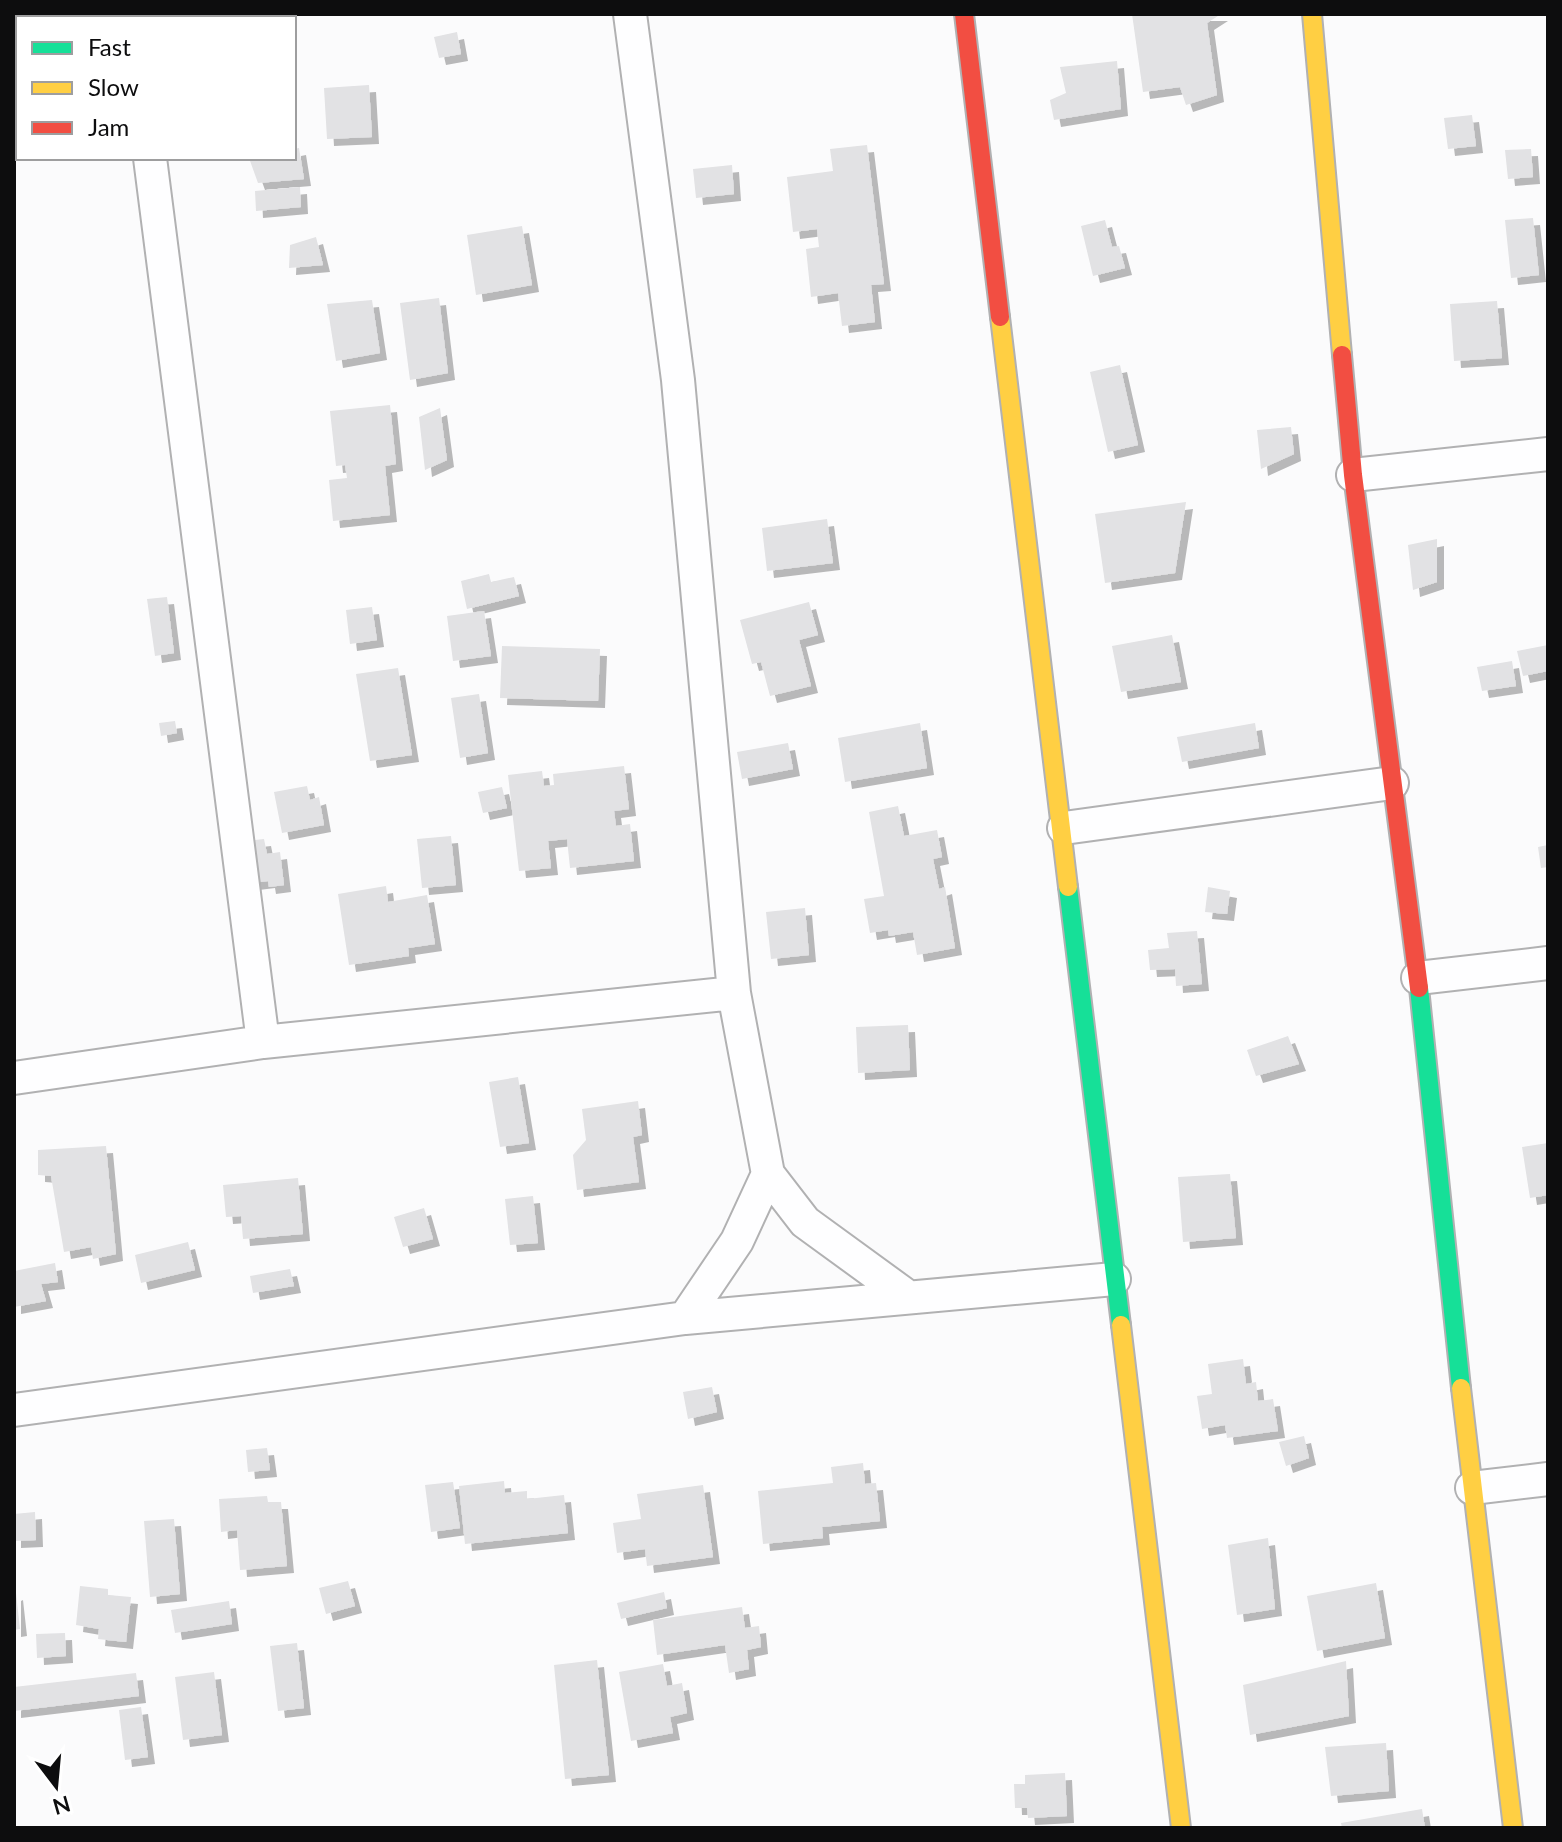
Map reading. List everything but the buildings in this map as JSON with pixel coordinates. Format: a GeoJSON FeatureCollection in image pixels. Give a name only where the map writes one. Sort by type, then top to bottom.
{"type":"FeatureCollection","features":[{"type":"Feature","properties":{"kind":"street"},"geometry":{"type":"LineString","coordinates":[[630,14],[678,380],[734,993],[768,1174],[805,1222],[908,1297]]}},
{"type":"Feature","properties":{"kind":"street"},"geometry":{"type":"LineString","coordinates":[[964,14],[1064,828],[1114,1279],[1181,1828]]}},
{"type":"Feature","properties":{"kind":"street"},"geometry":{"type":"LineString","coordinates":[[1312,14],[1353,475],[1418,978],[1472,1488],[1513,1828]]}},
{"type":"Feature","properties":{"kind":"street"},"geometry":{"type":"LineString","coordinates":[[150,160],[263,1042]]}},
{"type":"Feature","properties":{"kind":"street"},"geometry":{"type":"LineString","coordinates":[[1353,475],[1548,454]]}},
{"type":"Feature","properties":{"kind":"street"},"geometry":{"type":"LineString","coordinates":[[1064,828],[1392,783]]}},
{"type":"Feature","properties":{"kind":"street"},"geometry":{"type":"LineString","coordinates":[[1418,978],[1548,963]]}},
{"type":"Feature","properties":{"kind":"street"},"geometry":{"type":"LineString","coordinates":[[14,1078],[263,1042],[734,993]]}},
{"type":"Feature","properties":{"kind":"street"},"geometry":{"type":"LineString","coordinates":[[685,1318],[737,1241],[768,1174]]}},
{"type":"Feature","properties":{"kind":"street"},"geometry":{"type":"LineString","coordinates":[[14,1410],[685,1318],[1114,1279]]}},
{"type":"Feature","properties":{"kind":"street"},"geometry":{"type":"LineString","coordinates":[[1472,1488],[1548,1479]]}},
{"type":"Feature","properties":{"kind":"traffic: fast"},"geometry":{"type":"LineString","coordinates":[[1068,887],[1121,1325]]}},
{"type":"Feature","properties":{"kind":"traffic: fast"},"geometry":{"type":"LineString","coordinates":[[1419,988],[1461,1388]]}},
{"type":"Feature","properties":{"kind":"traffic: slow"},"geometry":{"type":"LineString","coordinates":[[1312,14],[1342,355]]}},
{"type":"Feature","properties":{"kind":"traffic: slow"},"geometry":{"type":"LineString","coordinates":[[1000,317],[1068,887]]}},
{"type":"Feature","properties":{"kind":"traffic: slow"},"geometry":{"type":"LineString","coordinates":[[1121,1325],[1181,1828]]}},
{"type":"Feature","properties":{"kind":"traffic: slow"},"geometry":{"type":"LineString","coordinates":[[1461,1388],[1513,1828]]}},
{"type":"Feature","properties":{"kind":"traffic: jam"},"geometry":{"type":"LineString","coordinates":[[964,14],[1000,317]]}},
{"type":"Feature","properties":{"kind":"traffic: jam"},"geometry":{"type":"LineString","coordinates":[[1342,355],[1353,475],[1419,988]]}}]}
